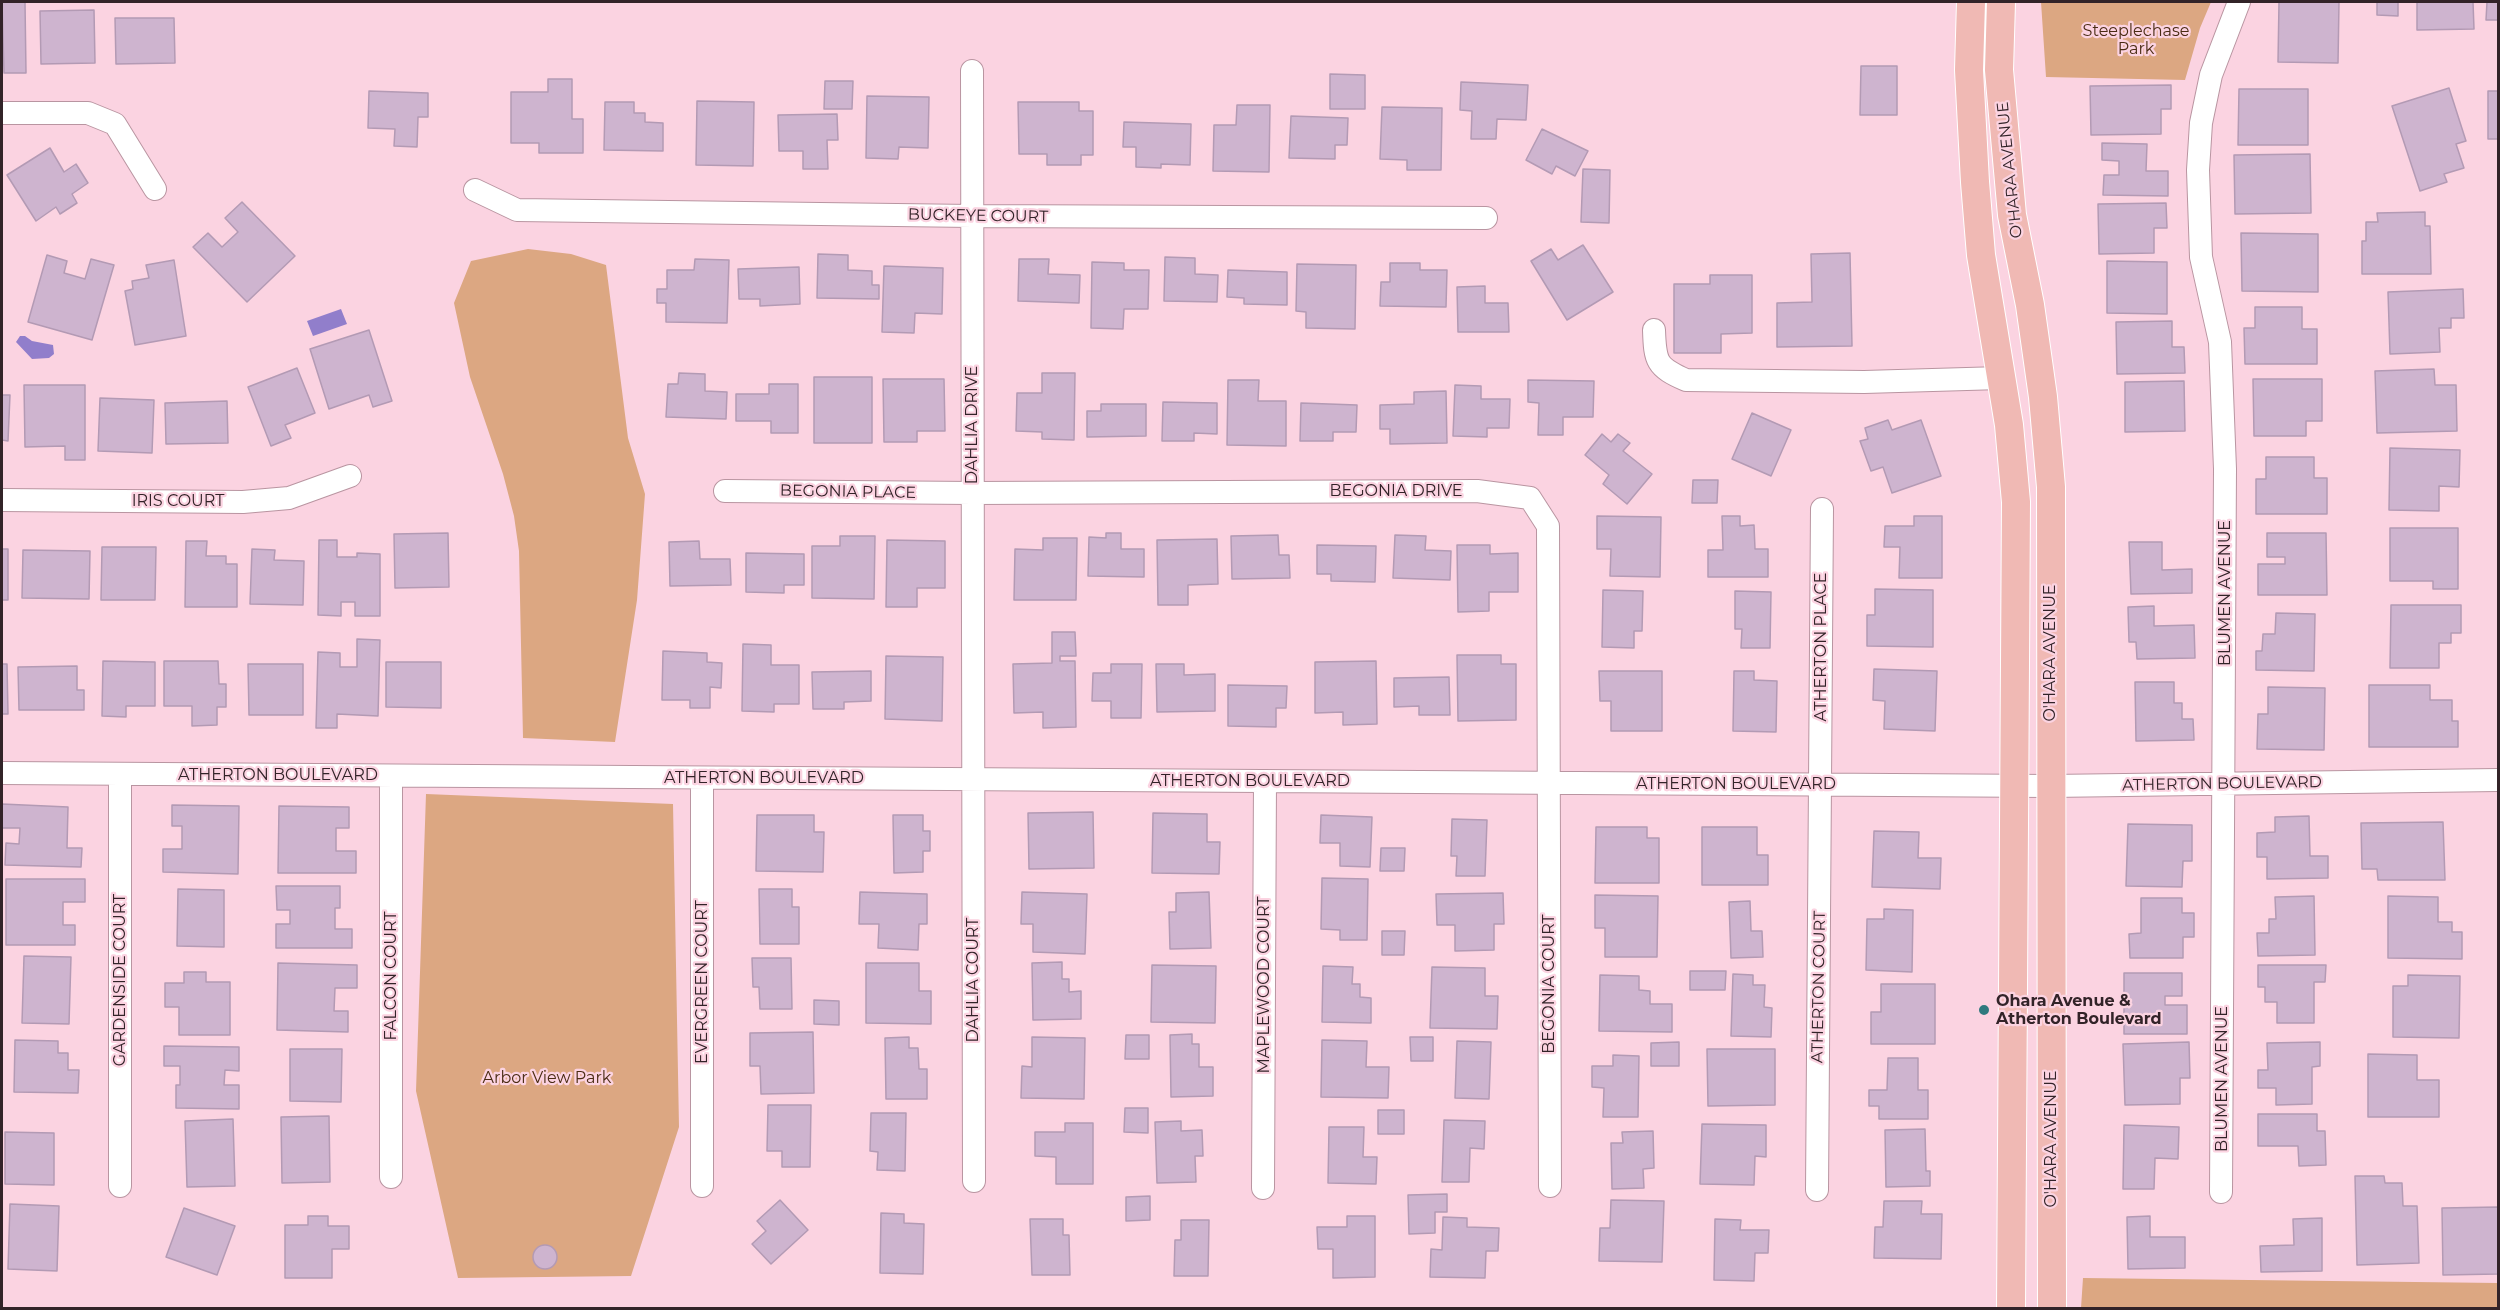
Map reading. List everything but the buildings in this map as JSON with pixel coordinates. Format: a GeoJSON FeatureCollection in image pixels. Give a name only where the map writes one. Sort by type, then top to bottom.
{"type":"FeatureCollection","features":[{"type":"Feature","properties":{"kind":"main road","name":"O'HARA AVENUE"},"geometry":{"type":"LineString","coordinates":[[1971,2],[1969,70],[1981,255],[2009,425],[2016,502],[2011,1308]]}},
{"type":"Feature","properties":{"kind":"main road","name":"O'HARA AVENUE"},"geometry":{"type":"LineString","coordinates":[[2001,2],[1999,70],[2012,214],[2030,305],[2043,397],[2051,487],[2052,1308]]}},
{"type":"Feature","properties":{"kind":"street","name":"BLUMEN AVENUE"},"geometry":{"type":"LineString","coordinates":[[2221,1192],[2225,469],[2220,342],[2201,257],[2198,170],[2201,123],[2211,75],[2239,2]]}},
{"type":"Feature","properties":{"kind":"street","name":"DAHLIA DRIVE"},"geometry":{"type":"LineString","coordinates":[[972,71],[972,779]]}},
{"type":"Feature","properties":{"kind":"street"},"geometry":{"type":"LineString","coordinates":[[2,113],[88,113],[115,124],[155,189]]}},
{"type":"Feature","properties":{"kind":"street","name":"BUCKEYE COURT"},"geometry":{"type":"LineString","coordinates":[[475,190],[517,210],[972,216],[1486,218]]}},
{"type":"Feature","properties":{"kind":"street"},"geometry":{"type":"LineString","coordinates":[[1654,330],[1655,359],[1667,372],[1686,380],[1864,381],[2001,378]]}},
{"type":"Feature","properties":{"kind":"street","name":"IRIS COURT"},"geometry":{"type":"LineString","coordinates":[[2,500],[243,502],[289,498],[350,477]]}},
{"type":"Feature","properties":{"kind":"street","name":"BEGONIA PLACE"},"geometry":{"type":"LineString","coordinates":[[724,491],[972,493]]}},
{"type":"Feature","properties":{"kind":"street","name":"BEGONIA DRIVE"},"geometry":{"type":"LineString","coordinates":[[972,493],[1477,491],[1530,498],[1548,526],[1548,783]]}},
{"type":"Feature","properties":{"kind":"street","name":"ATHERTON PLACE"},"geometry":{"type":"LineString","coordinates":[[1821,785],[1822,509]]}},
{"type":"Feature","properties":{"kind":"street","name":"ATHERTON BOULEVARD"},"geometry":{"type":"LineString","coordinates":[[2,773],[2050,786],[2499,780]]}},
{"type":"Feature","properties":{"kind":"street","name":"GARDENSIDE COURT"},"geometry":{"type":"LineString","coordinates":[[120,774],[120,1186]]}},
{"type":"Feature","properties":{"kind":"street","name":"FALCON COURT"},"geometry":{"type":"LineString","coordinates":[[391,776],[391,1177]]}},
{"type":"Feature","properties":{"kind":"street","name":"EVERGREEN COURT"},"geometry":{"type":"LineString","coordinates":[[702,777],[702,1186]]}},
{"type":"Feature","properties":{"kind":"street","name":"DAHLIA COURT"},"geometry":{"type":"LineString","coordinates":[[972,779],[974,1181]]}},
{"type":"Feature","properties":{"kind":"street","name":"MAPLEWOOD COURT"},"geometry":{"type":"LineString","coordinates":[[1263,1188],[1265,782]]}},
{"type":"Feature","properties":{"kind":"street","name":"BEGONIA COURT"},"geometry":{"type":"LineString","coordinates":[[1548,783],[1550,1186]]}},
{"type":"Feature","properties":{"kind":"street","name":"ATHERTON COURT"},"geometry":{"type":"LineString","coordinates":[[1817,1190],[1821,785]]}},
{"type":"Feature","properties":{"kind":"green space","name":"Steeplechase Park"},"geometry":{"type":"Polygon","coordinates":[[[2041,2],[2211,2],[2200,28],[2185,80],[2046,77],[2041,2]]]}},
{"type":"Feature","properties":{"kind":"green space"},"geometry":{"type":"Polygon","coordinates":[[[528,249],[571,254],[606,265],[628,438],[645,494],[637,600],[615,742],[523,738],[519,551],[514,516],[503,474],[470,377],[454,303],[471,261],[528,249]]]}},
{"type":"Feature","properties":{"kind":"green space","name":"Arbor View Park"},"geometry":{"type":"Polygon","coordinates":[[[426,794],[673,804],[679,1127],[631,1276],[458,1278],[416,1091],[426,794]]]}},
{"type":"Feature","properties":{"kind":"green space"},"geometry":{"type":"Polygon","coordinates":[[[2083,1278],[2498,1283],[2498,1308],[2081,1308],[2083,1278]]]}},
{"type":"Feature","properties":{"kind":"shaded area"},"geometry":{"type":"Polygon","coordinates":[[[341,309],[347,324],[313,336],[307,321],[341,309]]]}},
{"type":"Feature","properties":{"kind":"shaded area"},"geometry":{"type":"Polygon","coordinates":[[[20,336],[53,345],[54,354],[49,358],[32,359],[16,342],[20,336]]]}},
{"type":"Feature","properties":{"kind":"place","name":"Ohara Avenue & Atherton Boulevard"},"geometry":{"type":"Point","coordinates":[1984,1010]}}]}
